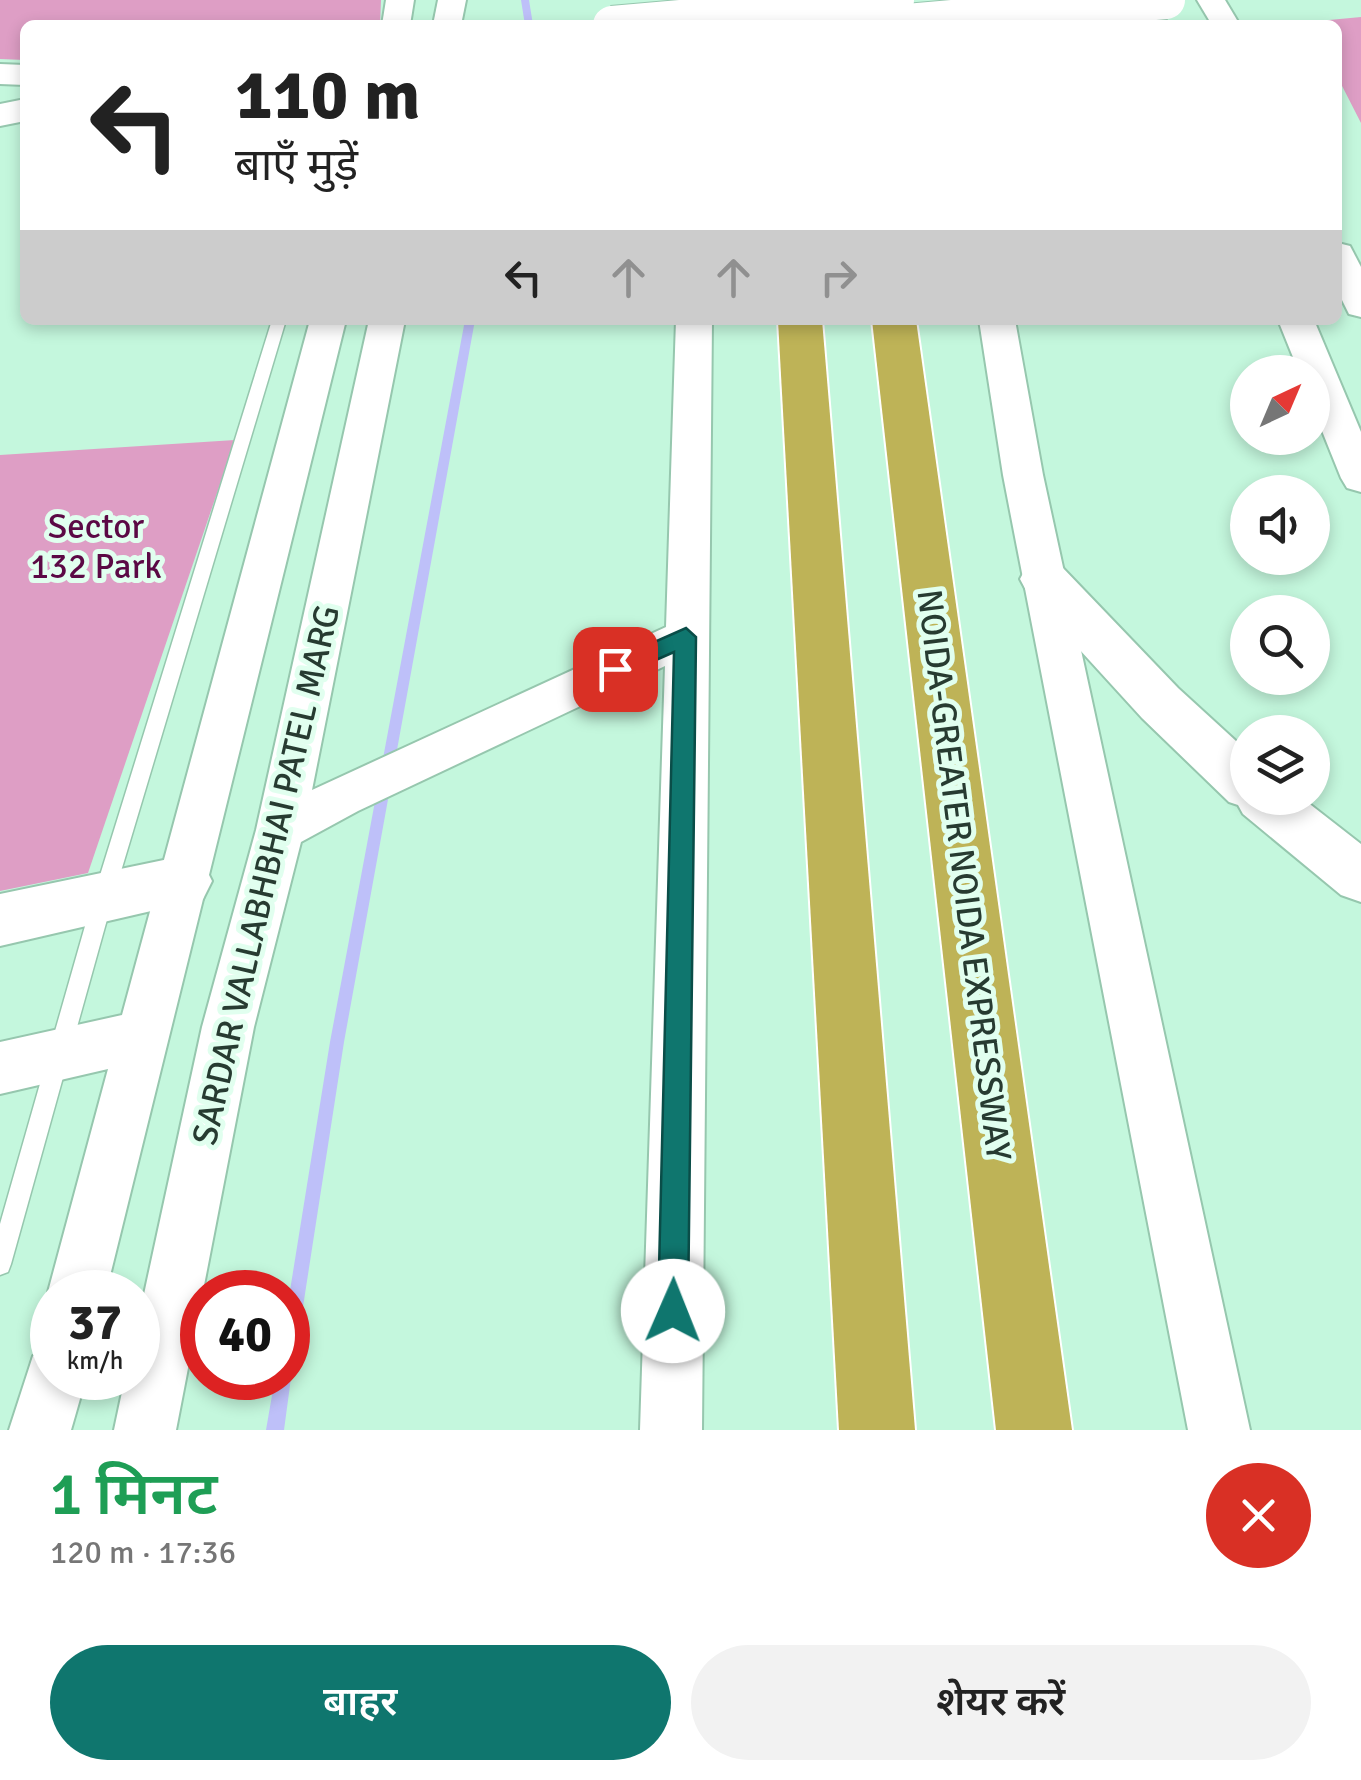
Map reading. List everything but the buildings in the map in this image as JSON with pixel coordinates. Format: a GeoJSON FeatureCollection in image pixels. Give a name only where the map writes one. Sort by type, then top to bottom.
{"type":"FeatureCollection","features":[{"type":"Feature","properties":{"kind":"highway"},"geometry":{"type":"LineString","coordinates":[[800,325],[877,1430]]}},
{"type":"Feature","properties":{"kind":"highway","name":"NOIDA-GREATER NOIDA EXPRESSWAY"},"geometry":{"type":"LineString","coordinates":[[895,325],[1034,1430]]}},
{"type":"Feature","properties":{"kind":"main road"},"geometry":{"type":"LineString","coordinates":[[669,20],[895,0]]}},
{"type":"Feature","properties":{"kind":"main road"},"geometry":{"type":"LineString","coordinates":[[940,20],[1164,0]]}},
{"type":"Feature","properties":{"kind":"main road"},"geometry":{"type":"LineString","coordinates":[[1044,580],[1160,703],[1230,769]]}},
{"type":"Feature","properties":{"kind":"main road"},"geometry":{"type":"LineString","coordinates":[[1283,815],[1361,877]]}},
{"type":"Feature","properties":{"kind":"main road"},"geometry":{"type":"LineString","coordinates":[[0,920],[183,880]]}},
{"type":"Feature","properties":{"kind":"street"},"geometry":{"type":"LineString","coordinates":[[1342,262],[1361,306]]}},
{"type":"Feature","properties":{"kind":"street","name":"SARDAR VALLABHBHAI PATEL MARG"},"geometry":{"type":"LineString","coordinates":[[83,1270],[327,325]]}},
{"type":"Feature","properties":{"kind":"street","name":"SARDAR VALLABHBHAI PATEL MARG"},"geometry":{"type":"LineString","coordinates":[[145,1430],[228,1027],[280,830],[386,325]]}},
{"type":"Feature","properties":{"kind":"street"},"geometry":{"type":"LineString","coordinates":[[671,1430],[694,325]]}},
{"type":"Feature","properties":{"kind":"street"},"geometry":{"type":"LineString","coordinates":[[998,325],[1044,580],[1218,1430]]}},
{"type":"Feature","properties":{"kind":"street"},"geometry":{"type":"LineString","coordinates":[[1298,325],[1361,478]]}},
{"type":"Feature","properties":{"kind":"street"},"geometry":{"type":"LineString","coordinates":[[280,830],[439,750],[686,637]]}},
{"type":"Feature","properties":{"kind":"street"},"geometry":{"type":"LineString","coordinates":[[0,1068],[146,1035]]}},
{"type":"Feature","properties":{"kind":"street"},"geometry":{"type":"LineString","coordinates":[[40,1430],[48,1400]]}},
{"type":"Feature","properties":{"kind":"lane"},"geometry":{"type":"LineString","coordinates":[[0,1264],[103,898],[277,325]]}},
{"type":"Feature","properties":{"kind":"green space"},"geometry":{"type":"Polygon","coordinates":[[[0,0],[381,0],[380,20],[20,20],[20,60],[0,59],[0,0]]]}},
{"type":"Feature","properties":{"kind":"green space"},"geometry":{"type":"Polygon","coordinates":[[[1361,17],[1361,123],[1342,86],[1342,20],[1329,20],[1361,17]]]}},
{"type":"Feature","properties":{"kind":"green space","name":"Sector 132 Park"},"geometry":{"type":"Polygon","coordinates":[[[235,440],[88,873],[0,891],[0,455],[235,440]]]}},
{"type":"Feature","properties":{"kind":"waterway"},"geometry":{"type":"LineString","coordinates":[[525,0],[528,20]]}},
{"type":"Feature","properties":{"kind":"waterway"},"geometry":{"type":"LineString","coordinates":[[301,1270],[337,1042],[469,325]]}},
{"type":"Feature","properties":{"kind":"waterway"},"geometry":{"type":"LineString","coordinates":[[275,1430],[280,1400]]}},
{"type":"Feature","properties":{"kind":"route"},"geometry":{"type":"LineString","coordinates":[[615,669],[686,637],[673,1311]]}}]}
